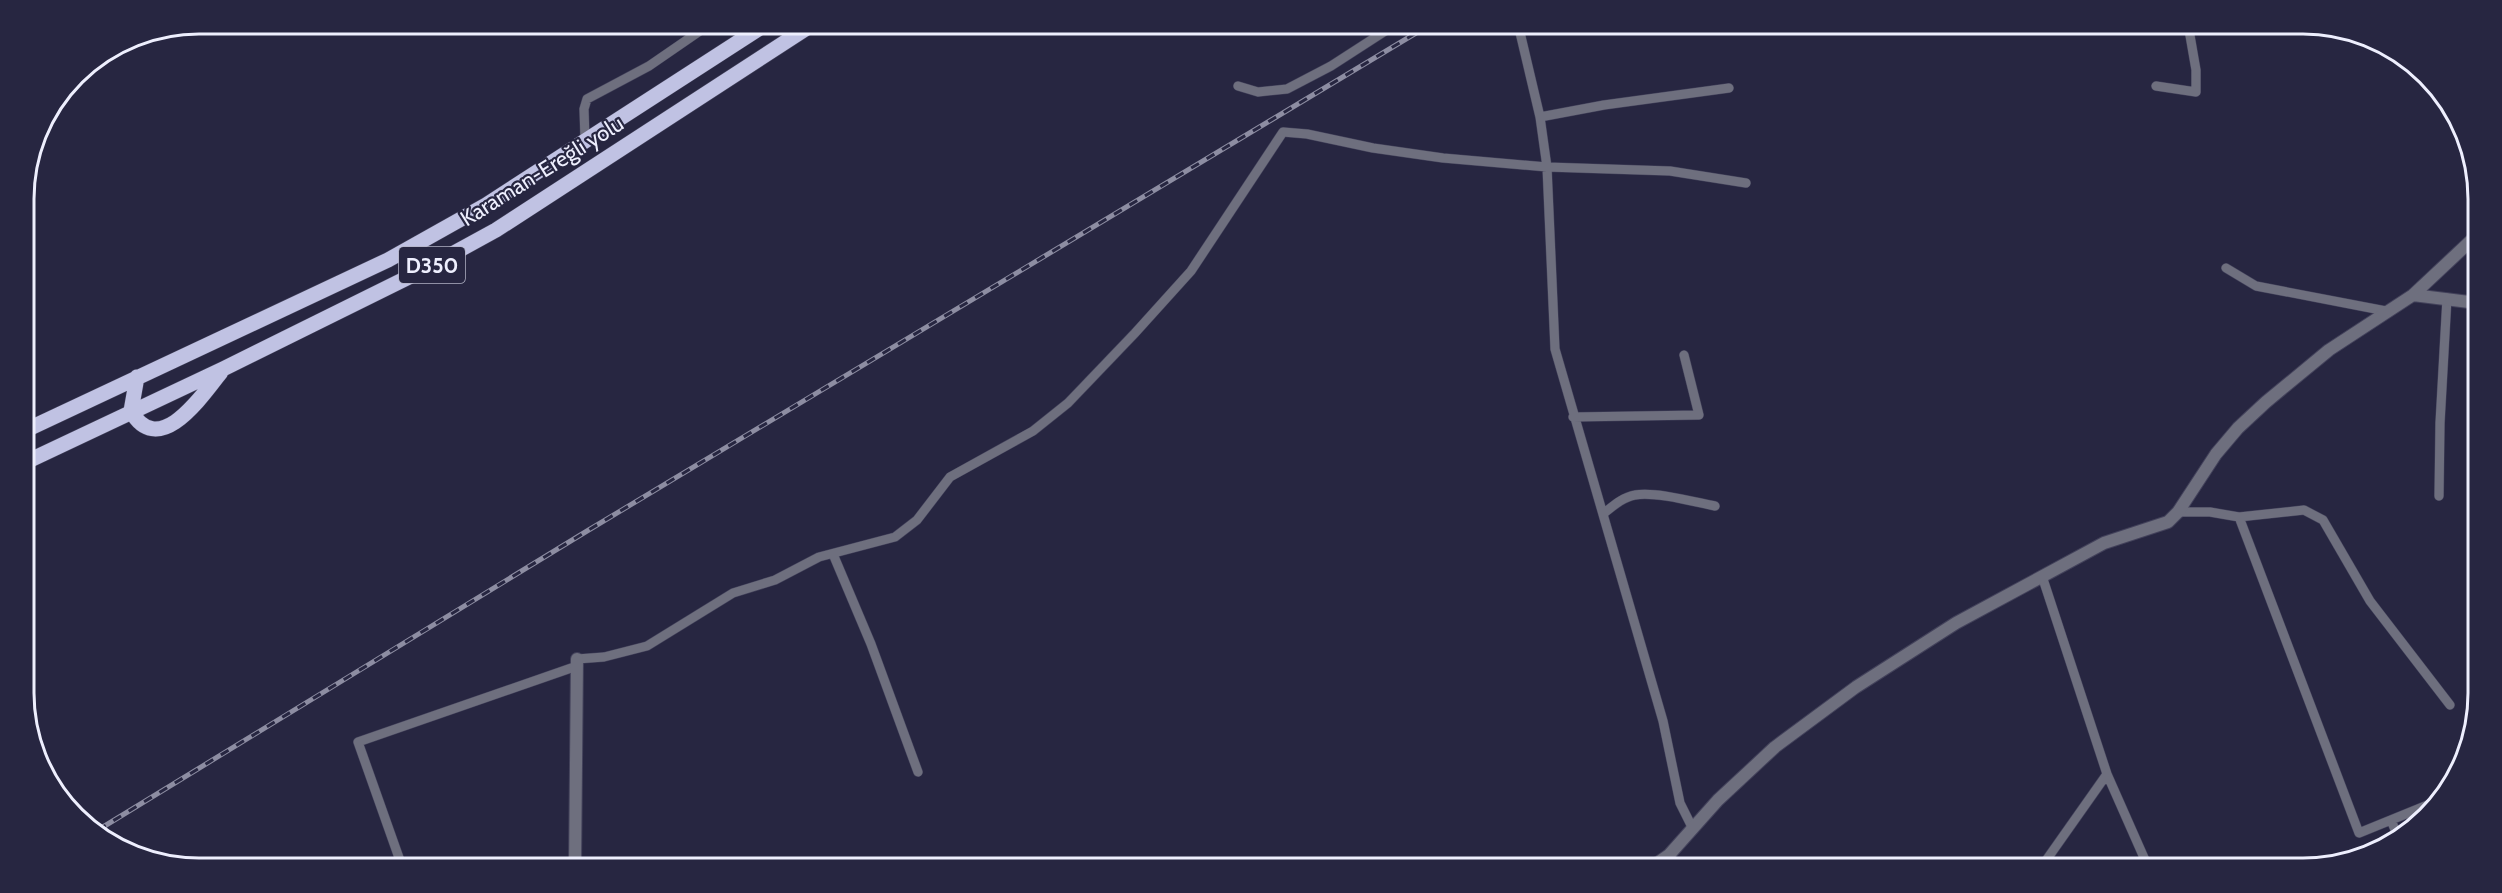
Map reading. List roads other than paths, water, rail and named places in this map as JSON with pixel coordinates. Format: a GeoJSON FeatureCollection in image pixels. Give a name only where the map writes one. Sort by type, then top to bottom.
{"type":"FeatureCollection","features":[{"type":"Feature","properties":{"kind":"highway","name":"Karaman-Ereğli yolu"},"geometry":{"type":"LineString","coordinates":[[35,426],[388,260],[486,205],[749,35]]}},
{"type":"Feature","properties":{"kind":"highway","name":"Karaman-Ereğli yolu"},"geometry":{"type":"LineString","coordinates":[[34,458],[223,369],[423,270],[496,230],[797,35]]}},
{"type":"Feature","properties":{"kind":"highway"},"geometry":{"type":"LineString","coordinates":[[137,377],[131,411],[144,427],[155,430],[169,426],[197,403],[223,369]]}},
{"type":"Feature","properties":{"kind":"street"},"geometry":{"type":"LineString","coordinates":[[1238,86],[1258,92],[1287,90],[1331,66],[1380,34]]}},
{"type":"Feature","properties":{"kind":"street"},"geometry":{"type":"LineString","coordinates":[[1520,34],[1540,117],[1547,167],[1555,349],[1663,721],[1680,803],[1692,827]]}},
{"type":"Feature","properties":{"kind":"street"},"geometry":{"type":"LineString","coordinates":[[2156,87],[2196,92],[2196,70],[2190,34]]}},
{"type":"Feature","properties":{"kind":"street"},"geometry":{"type":"LineString","coordinates":[[585,139],[586,99],[649,66],[694,35]]}},
{"type":"Feature","properties":{"kind":"street"},"geometry":{"type":"LineString","coordinates":[[1540,117],[1604,105],[1729,88]]}},
{"type":"Feature","properties":{"kind":"street"},"geometry":{"type":"LineString","coordinates":[[399,858],[358,742],[578,662],[647,646],[733,593],[775,580],[819,557],[895,537],[917,520],[950,477],[1033,431],[1068,403],[1191,272],[1283,132],[1307,134],[1373,148],[1547,167],[1670,171],[1746,183]]}},
{"type":"Feature","properties":{"kind":"street"},"geometry":{"type":"LineString","coordinates":[[1665,858],[1692,827],[1775,747],[1856,687],[1956,623],[2104,543],[2168,522],[2178,512],[2216,454],[2238,428],[2266,402],[2320,358],[2386,311],[2413,295],[2468,243]]}},
{"type":"Feature","properties":{"kind":"street"},"geometry":{"type":"LineString","coordinates":[[2226,268],[2256,286],[2386,311]]}},
{"type":"Feature","properties":{"kind":"street"},"geometry":{"type":"LineString","coordinates":[[2413,295],[2468,301]]}},
{"type":"Feature","properties":{"kind":"street"},"geometry":{"type":"LineString","coordinates":[[2439,496],[2440,423],[2448,298]]}},
{"type":"Feature","properties":{"kind":"street"},"geometry":{"type":"LineString","coordinates":[[1573,417],[1699,415],[1684,355]]}},
{"type":"Feature","properties":{"kind":"street"},"geometry":{"type":"LineString","coordinates":[[1603,514],[1620,500],[1637,494],[1715,506]]}},
{"type":"Feature","properties":{"kind":"street"},"geometry":{"type":"LineString","coordinates":[[2178,512],[2210,512],[2239,517],[2304,510],[2323,520],[2370,601],[2450,705]]}},
{"type":"Feature","properties":{"kind":"street"},"geometry":{"type":"LineString","coordinates":[[2239,517],[2359,833],[2421,808]]}},
{"type":"Feature","properties":{"kind":"street"},"geometry":{"type":"LineString","coordinates":[[833,554],[872,644],[918,772]]}},
{"type":"Feature","properties":{"kind":"street"},"geometry":{"type":"LineString","coordinates":[[2042,576],[2107,774],[2144,858]]}},
{"type":"Feature","properties":{"kind":"street"},"geometry":{"type":"LineString","coordinates":[[575,858],[578,662]]}},
{"type":"Feature","properties":{"kind":"street"},"geometry":{"type":"LineString","coordinates":[[2048,858],[2107,774]]}},
{"type":"Feature","properties":{"kind":"street"},"geometry":{"type":"LineString","coordinates":[[2391,820],[2395,829]]}},
{"type":"Feature","properties":{"kind":"railway"},"geometry":{"type":"LineString","coordinates":[[103,827],[587,531],[1414,34]]}}]}
